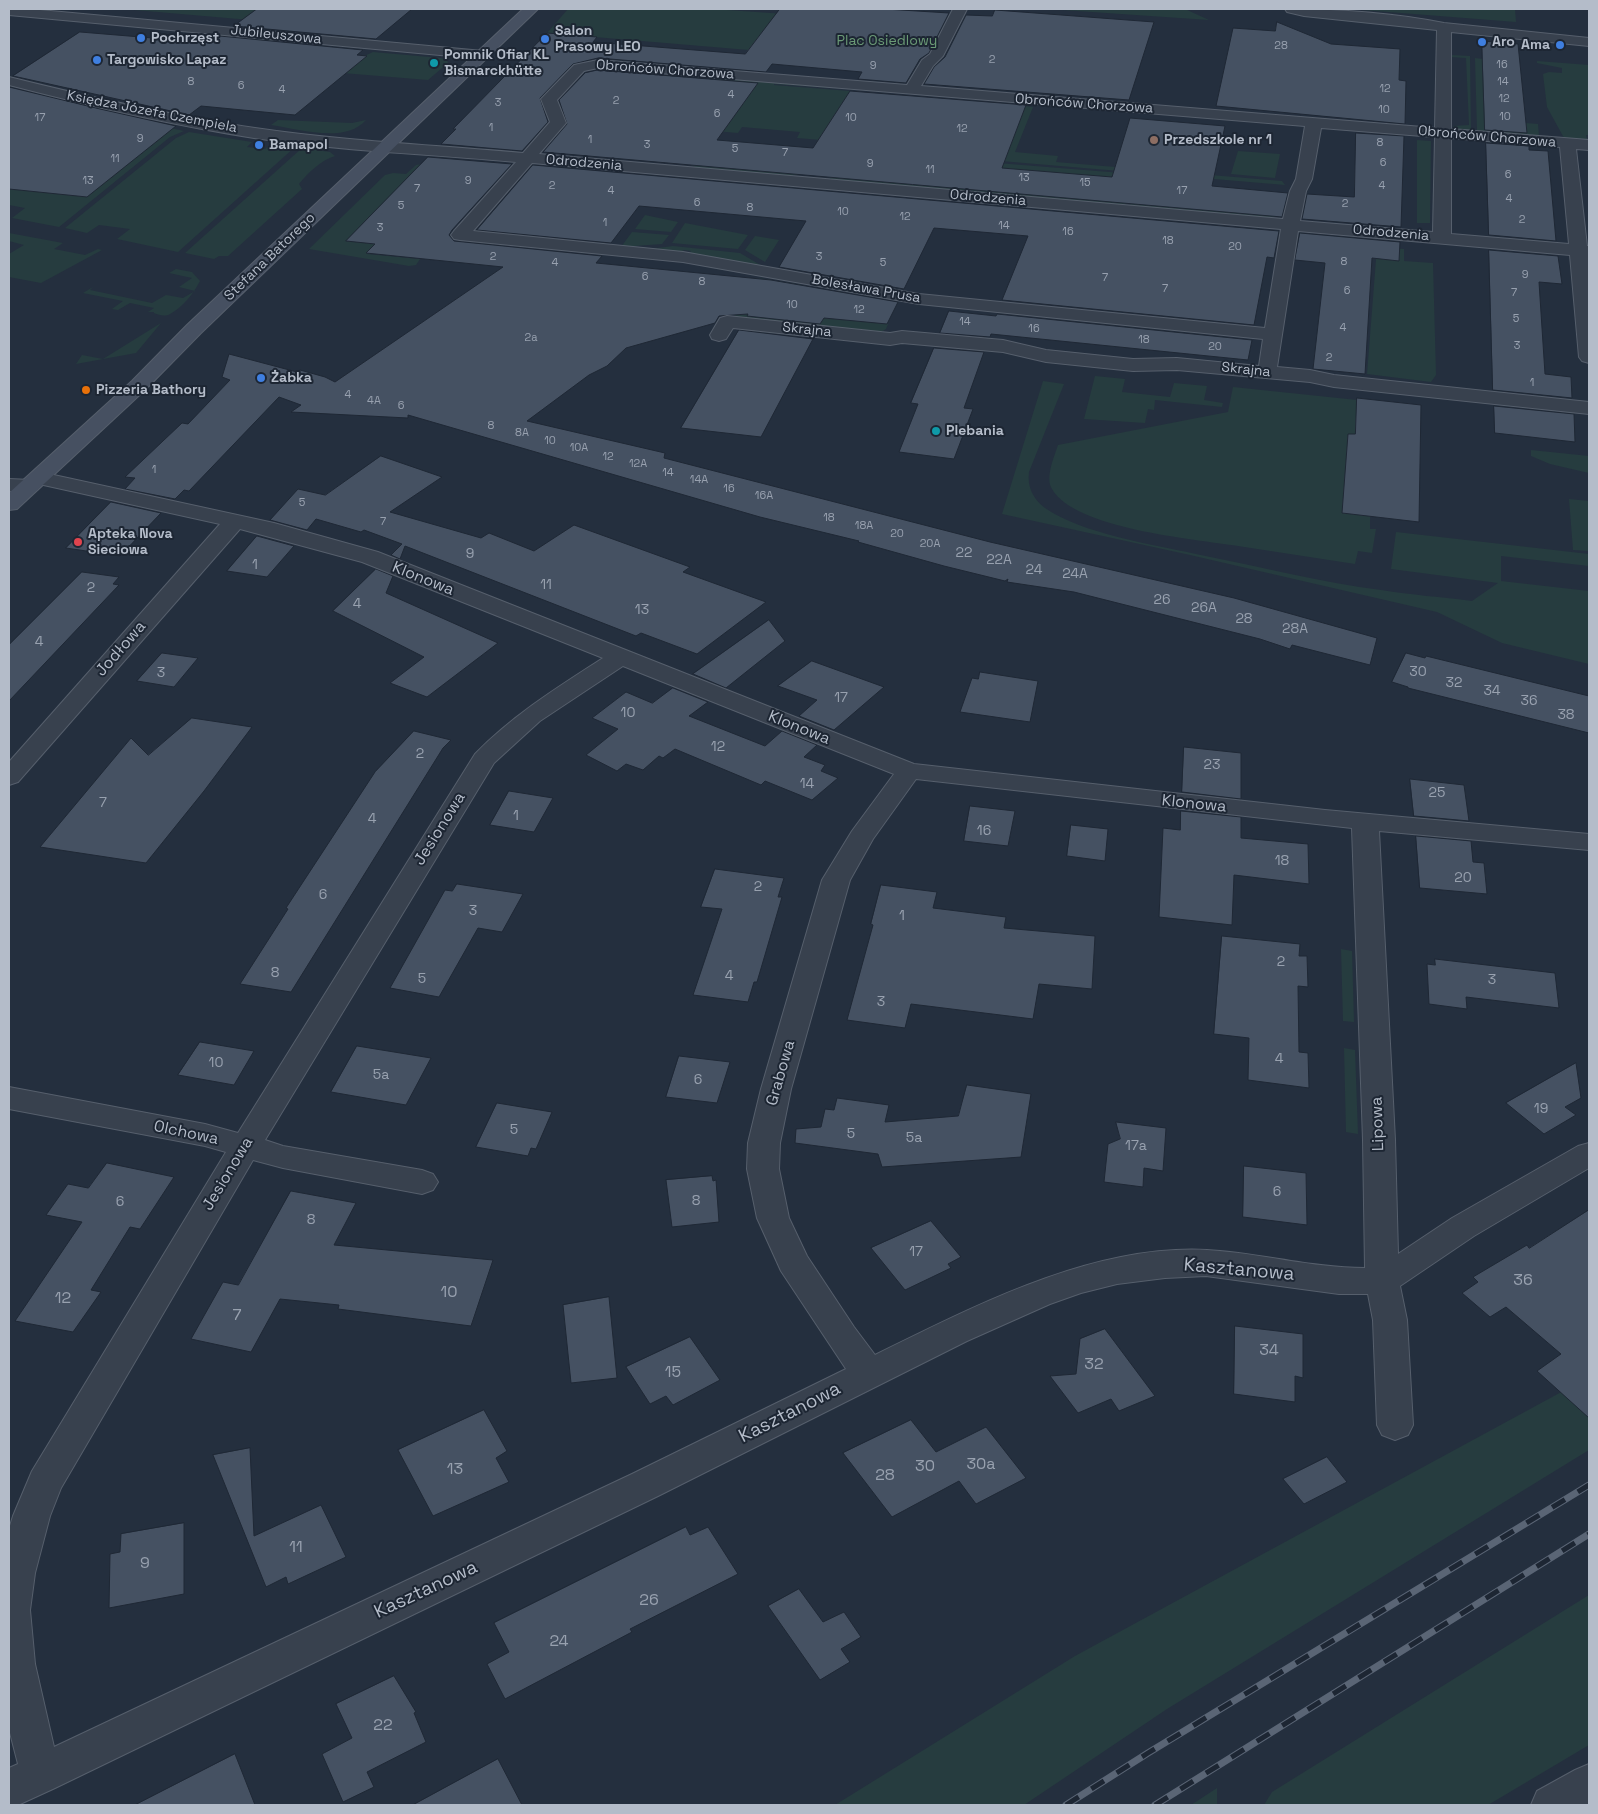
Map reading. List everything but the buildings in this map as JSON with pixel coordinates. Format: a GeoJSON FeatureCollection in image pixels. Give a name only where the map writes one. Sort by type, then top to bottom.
{"type":"FeatureCollection","features":[{"type":"Feature","properties":{"kind":"street","name":"Stefana Batorego"},"geometry":{"type":"LineString","coordinates":[[9,504],[139,385],[194,329],[531,9]]}},
{"type":"Feature","properties":{"kind":"street"},"geometry":{"type":"LineString","coordinates":[[912,89],[927,63],[936,56],[960,9]]}},
{"type":"Feature","properties":{"kind":"street"},"geometry":{"type":"LineString","coordinates":[[1292,9],[1304,12],[1423,23],[1444,27],[1589,42]]}},
{"type":"Feature","properties":{"kind":"street","name":"Jubileuszowa"},"geometry":{"type":"LineString","coordinates":[[9,11],[483,55]]}},
{"type":"Feature","properties":{"kind":"street"},"geometry":{"type":"LineString","coordinates":[[1442,237],[1444,27]]}},
{"type":"Feature","properties":{"kind":"street","name":"Obrońców Chorzowa"},"geometry":{"type":"LineString","coordinates":[[528,158],[558,123],[549,99],[578,68],[591,64],[1589,145]]}},
{"type":"Feature","properties":{"kind":"street","name":"Księdza Józefa Czempiela"},"geometry":{"type":"LineString","coordinates":[[9,81],[187,121],[366,147],[386,146]]}},
{"type":"Feature","properties":{"kind":"street"},"geometry":{"type":"LineString","coordinates":[[1267,373],[1288,237],[1298,191],[1304,179],[1314,122]]}},
{"type":"Feature","properties":{"kind":"street"},"geometry":{"type":"LineString","coordinates":[[1568,144],[1584,250],[1579,264],[1589,357]]}},
{"type":"Feature","properties":{"kind":"street","name":"Odrodzenia"},"geometry":{"type":"LineString","coordinates":[[386,146],[1584,250]]}},
{"type":"Feature","properties":{"kind":"street","name":"Bolesława Prusa"},"geometry":{"type":"LineString","coordinates":[[528,158],[460,235],[683,257],[911,318],[1273,334]]}},
{"type":"Feature","properties":{"kind":"street","name":"Skrajna"},"geometry":{"type":"LineString","coordinates":[[719,335],[727,322],[890,339],[911,318],[1003,346],[1046,356],[1133,365],[1177,364],[1589,408]]}},
{"type":"Feature","properties":{"kind":"street","name":"Klonowa"},"geometry":{"type":"LineString","coordinates":[[9,485],[35,482],[235,521],[306,538],[370,557],[909,771],[1365,822],[1589,842]]}},
{"type":"Feature","properties":{"kind":"street","name":"Jodłowa"},"geometry":{"type":"LineString","coordinates":[[9,777],[235,521]]}},
{"type":"Feature","properties":{"kind":"street","name":"Jesionowa"},"geometry":{"type":"LineString","coordinates":[[41,1774],[26,1726],[11,1626],[14,1585],[22,1546],[32,1511],[45,1482],[245,1146],[450,811],[484,759],[501,740],[529,717],[620,657]]}},
{"type":"Feature","properties":{"kind":"street","name":"Grabowa"},"geometry":{"type":"LineString","coordinates":[[869,1373],[842,1337],[794,1262],[773,1218],[762,1169],[764,1143],[776,1089],[836,880],[861,838],[909,771]]}},
{"type":"Feature","properties":{"kind":"street","name":"Lipowa"},"geometry":{"type":"LineString","coordinates":[[1365,822],[1379,1140],[1382,1281],[1390,1320],[1395,1425]]}},
{"type":"Feature","properties":{"kind":"street","name":"Olchowa"},"geometry":{"type":"LineString","coordinates":[[9,1098],[205,1135],[283,1157],[422,1182]]}},
{"type":"Feature","properties":{"kind":"street"},"geometry":{"type":"LineString","coordinates":[[1382,1281],[1463,1227],[1589,1154]]}},
{"type":"Feature","properties":{"kind":"street","name":"Kasztanowa"},"geometry":{"type":"LineString","coordinates":[[9,1789],[645,1486],[956,1331],[1038,1295],[1077,1281],[1117,1270],[1165,1264],[1206,1264],[1246,1267],[1339,1281],[1382,1281]]}},
{"type":"Feature","properties":{"kind":"street"},"geometry":{"type":"LineString","coordinates":[[1552,1805],[1589,1784]]}},
{"type":"Feature","properties":{"kind":"green space"},"geometry":{"type":"Polygon","coordinates":[[[123,9],[303,9],[285,23],[123,9]]]}},
{"type":"Feature","properties":{"kind":"green space","name":"Plac Osiedlowy"},"geometry":{"type":"Polygon","coordinates":[[[568,9],[713,9],[929,24],[939,27],[920,60],[903,63],[547,33],[568,9]]]}},
{"type":"Feature","properties":{"kind":"green space"},"geometry":{"type":"Polygon","coordinates":[[[1048,9],[1185,9],[1209,20],[1048,9]]]}},
{"type":"Feature","properties":{"kind":"green space"},"geometry":{"type":"Polygon","coordinates":[[[1350,9],[1515,9],[1516,22],[1350,9]]]}},
{"type":"Feature","properties":{"kind":"green space"},"geometry":{"type":"Polygon","coordinates":[[[373,52],[441,58],[447,60],[448,63],[428,80],[330,72],[373,52]]]}},
{"type":"Feature","properties":{"kind":"green space"},"geometry":{"type":"Polygon","coordinates":[[[1451,55],[1470,56],[1471,131],[1458,130],[1453,126],[1469,125],[1466,58],[1451,57],[1451,55]]]}},
{"type":"Feature","properties":{"kind":"green space"},"geometry":{"type":"Polygon","coordinates":[[[1475,58],[1483,59],[1526,123],[1538,124],[1539,136],[1477,131],[1475,58]]]}},
{"type":"Feature","properties":{"kind":"green space"},"geometry":{"type":"Polygon","coordinates":[[[1537,61],[1589,65],[1589,135],[1586,135],[1587,139],[1564,138],[1547,107],[1543,74],[1549,72],[1562,73],[1562,68],[1537,63],[1537,61]]]}},
{"type":"Feature","properties":{"kind":"green space"},"geometry":{"type":"Polygon","coordinates":[[[718,76],[889,92],[774,84],[850,91],[821,140],[797,138],[800,132],[742,127],[738,133],[714,131],[683,122],[718,76]]]}},
{"type":"Feature","properties":{"kind":"green space"},"geometry":{"type":"Polygon","coordinates":[[[1023,106],[1033,107],[1015,152],[1058,156],[1056,162],[1282,181],[1285,185],[989,160],[1023,106]]]}},
{"type":"Feature","properties":{"kind":"green space"},"geometry":{"type":"Polygon","coordinates":[[[74,118],[143,122],[184,131],[170,137],[59,227],[12,218],[25,208],[9,205],[9,167],[74,118]]]}},
{"type":"Feature","properties":{"kind":"green space"},"geometry":{"type":"Polygon","coordinates":[[[278,120],[352,123],[366,120],[357,127],[346,131],[321,133],[271,125],[278,120]]]}},
{"type":"Feature","properties":{"kind":"green space"},"geometry":{"type":"Polygon","coordinates":[[[189,132],[252,142],[247,147],[265,149],[272,143],[295,147],[178,252],[117,239],[130,229],[99,225],[87,233],[65,228],[176,138],[189,132]]]}},
{"type":"Feature","properties":{"kind":"green space"},"geometry":{"type":"Polygon","coordinates":[[[1417,140],[1431,141],[1430,223],[1417,223],[1417,140]]]}},
{"type":"Feature","properties":{"kind":"green space"},"geometry":{"type":"Polygon","coordinates":[[[302,148],[330,152],[335,156],[311,171],[299,184],[302,189],[228,256],[219,256],[214,259],[185,253],[302,148]]]}},
{"type":"Feature","properties":{"kind":"green space"},"geometry":{"type":"Polygon","coordinates":[[[1238,151],[1280,154],[1275,178],[1231,174],[1238,151]]]}},
{"type":"Feature","properties":{"kind":"green space"},"geometry":{"type":"Polygon","coordinates":[[[985,162],[1134,174],[1127,197],[974,185],[985,162]]]}},
{"type":"Feature","properties":{"kind":"green space"},"geometry":{"type":"Polygon","coordinates":[[[427,163],[346,241],[375,244],[367,254],[420,259],[416,265],[409,266],[309,249],[385,175],[393,173],[406,174],[416,165],[427,163]]]}},
{"type":"Feature","properties":{"kind":"green space"},"geometry":{"type":"Polygon","coordinates":[[[691,165],[807,174],[786,176],[700,169],[691,165]]]}},
{"type":"Feature","properties":{"kind":"green space"},"geometry":{"type":"Polygon","coordinates":[[[827,176],[967,187],[964,192],[835,181],[827,176]]]}},
{"type":"Feature","properties":{"kind":"green space"},"geometry":{"type":"Polygon","coordinates":[[[973,187],[1126,200],[1125,206],[971,192],[973,187]]]}},
{"type":"Feature","properties":{"kind":"green space"},"geometry":{"type":"Polygon","coordinates":[[[1131,201],[1283,214],[1271,218],[1130,206],[1131,201]]]}},
{"type":"Feature","properties":{"kind":"green space"},"geometry":{"type":"Polygon","coordinates":[[[645,215],[678,222],[671,232],[635,229],[645,215]]]}},
{"type":"Feature","properties":{"kind":"green space"},"geometry":{"type":"Polygon","coordinates":[[[685,223],[748,235],[738,249],[672,243],[685,223]]]}},
{"type":"Feature","properties":{"kind":"green space"},"geometry":{"type":"Polygon","coordinates":[[[632,232],[669,235],[662,244],[621,247],[632,232]]]}},
{"type":"Feature","properties":{"kind":"green space"},"geometry":{"type":"Polygon","coordinates":[[[9,233],[63,243],[54,249],[85,255],[98,249],[102,250],[41,283],[9,277],[9,254],[24,245],[9,241],[9,233]]]}},
{"type":"Feature","properties":{"kind":"green space"},"geometry":{"type":"Polygon","coordinates":[[[755,236],[779,240],[765,262],[745,250],[755,236]]]}},
{"type":"Feature","properties":{"kind":"green space"},"geometry":{"type":"Polygon","coordinates":[[[673,246],[740,253],[762,266],[689,254],[691,251],[684,250],[680,253],[650,249],[673,246]]]}},
{"type":"Feature","properties":{"kind":"green space"},"geometry":{"type":"Polygon","coordinates":[[[1377,247],[1404,249],[1404,261],[1433,263],[1436,375],[1431,382],[1367,374],[1377,247]]]}},
{"type":"Feature","properties":{"kind":"green space"},"geometry":{"type":"Polygon","coordinates":[[[176,269],[192,272],[200,281],[194,291],[179,287],[192,278],[169,273],[176,269]]]}},
{"type":"Feature","properties":{"kind":"green space"},"geometry":{"type":"Polygon","coordinates":[[[759,278],[802,285],[794,296],[754,311],[888,324],[886,329],[881,332],[733,318],[759,278]]]}},
{"type":"Feature","properties":{"kind":"green space"},"geometry":{"type":"Polygon","coordinates":[[[93,287],[90,290],[152,303],[166,295],[183,298],[193,292],[179,308],[164,316],[148,312],[154,308],[130,303],[118,310],[112,309],[123,301],[83,293],[93,287]]]}},
{"type":"Feature","properties":{"kind":"green space"},"geometry":{"type":"Polygon","coordinates":[[[161,323],[136,353],[76,364],[82,355],[103,359],[161,323]]]}},
{"type":"Feature","properties":{"kind":"green space"},"geometry":{"type":"Polygon","coordinates":[[[1095,376],[1125,379],[1122,392],[1170,397],[1174,383],[1207,386],[1204,400],[1223,403],[1222,407],[1155,400],[1154,410],[1148,409],[1145,423],[1084,419],[1095,376]]]}},
{"type":"Feature","properties":{"kind":"green space"},"geometry":{"type":"Polygon","coordinates":[[[1043,381],[1064,384],[1029,472],[1029,483],[1037,501],[1061,517],[1078,525],[1118,537],[1311,578],[1392,592],[1472,601],[1498,583],[1391,569],[1396,532],[1589,554],[1589,566],[1501,556],[1501,581],[1589,591],[1589,664],[1502,643],[1437,612],[1002,514],[1043,381]]]}},
{"type":"Feature","properties":{"kind":"green space"},"geometry":{"type":"Polygon","coordinates":[[[1233,387],[1357,400],[1358,435],[1348,434],[1370,516],[1370,529],[1376,529],[1372,553],[1358,551],[1355,564],[1137,530],[1109,523],[1085,514],[1065,503],[1052,489],[1049,479],[1052,461],[1058,445],[1228,412],[1233,387]]]}},
{"type":"Feature","properties":{"kind":"green space"},"geometry":{"type":"Polygon","coordinates":[[[1531,450],[1589,456],[1589,473],[1550,464],[1531,456],[1531,450]]]}},
{"type":"Feature","properties":{"kind":"green space"},"geometry":{"type":"Polygon","coordinates":[[[1569,499],[1589,501],[1589,551],[1573,550],[1569,499]]]}},
{"type":"Feature","properties":{"kind":"green space"},"geometry":{"type":"Polygon","coordinates":[[[1341,949],[1352,951],[1354,1022],[1343,1021],[1341,949]]]}},
{"type":"Feature","properties":{"kind":"green space"},"geometry":{"type":"Polygon","coordinates":[[[1344,1048],[1355,1050],[1358,1134],[1346,1132],[1344,1048]]]}},
{"type":"Feature","properties":{"kind":"green space"},"geometry":{"type":"Polygon","coordinates":[[[1589,1377],[1589,1450],[1167,1709],[1024,1805],[835,1805],[1075,1656],[1589,1377]]]}},
{"type":"Feature","properties":{"kind":"green space"},"geometry":{"type":"Polygon","coordinates":[[[1589,1595],[1589,1745],[1488,1805],[1264,1805],[1272,1792],[1589,1595]]]}},
{"type":"Feature","properties":{"kind":"green space"},"geometry":{"type":"Polygon","coordinates":[[[1217,1788],[1217,1805],[1191,1805],[1217,1788]]]}},
{"type":"Feature","properties":{"kind":"railway"},"geometry":{"type":"LineString","coordinates":[[1066,1805],[1148,1753],[1589,1485]]}},
{"type":"Feature","properties":{"kind":"railway"},"geometry":{"type":"LineString","coordinates":[[1155,1805],[1589,1534]]}},
{"type":"Feature","properties":{"kind":"place","name":"Pochrzęst"},"geometry":{"type":"Point","coordinates":[141,38]}},
{"type":"Feature","properties":{"kind":"place","name":"Salon Prasowy LEO"},"geometry":{"type":"Point","coordinates":[545,39]}},
{"type":"Feature","properties":{"kind":"place","name":"Aro"},"geometry":{"type":"Point","coordinates":[1482,42]}},
{"type":"Feature","properties":{"kind":"place","name":"Ama"},"geometry":{"type":"Point","coordinates":[1560,45]}},
{"type":"Feature","properties":{"kind":"place","name":"Targowisko Lapaz"},"geometry":{"type":"Point","coordinates":[97,60]}},
{"type":"Feature","properties":{"kind":"place","name":"Pomnik Ofiar KL Bismarckhütte"},"geometry":{"type":"Point","coordinates":[434,63]}},
{"type":"Feature","properties":{"kind":"place","name":"Przedszkole nr 1"},"geometry":{"type":"Point","coordinates":[1154,140]}},
{"type":"Feature","properties":{"kind":"place","name":"Bamapol"},"geometry":{"type":"Point","coordinates":[259,145]}},
{"type":"Feature","properties":{"kind":"place","name":"Żabka"},"geometry":{"type":"Point","coordinates":[261,378]}},
{"type":"Feature","properties":{"kind":"place","name":"Pizzeria Bathory"},"geometry":{"type":"Point","coordinates":[86,390]}},
{"type":"Feature","properties":{"kind":"place","name":"Plebania"},"geometry":{"type":"Point","coordinates":[936,431]}},
{"type":"Feature","properties":{"kind":"place","name":"Apteka Nova Sieciowa"},"geometry":{"type":"Point","coordinates":[78,542]}}]}
